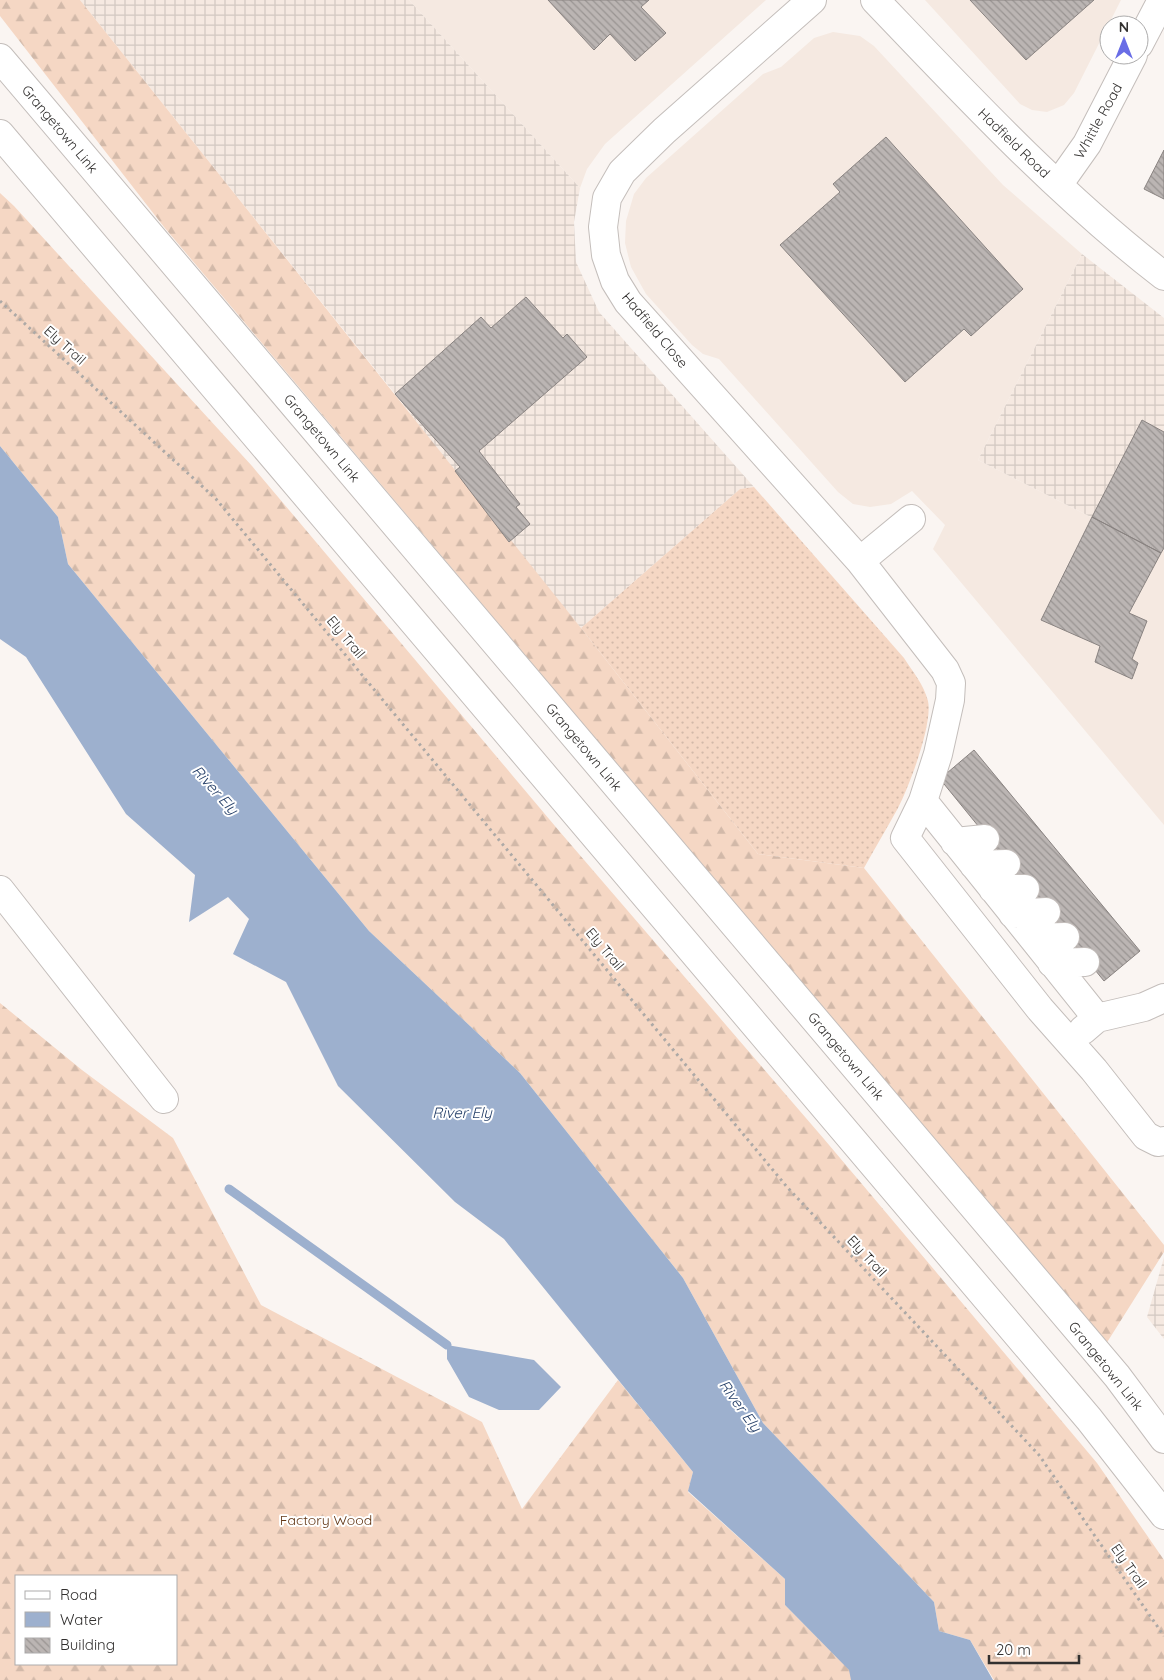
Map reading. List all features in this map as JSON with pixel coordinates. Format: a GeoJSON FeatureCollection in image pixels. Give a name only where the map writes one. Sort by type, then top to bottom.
{"type":"FeatureCollection","features":[{"type":"Feature","properties":{"kind":"main road","name":"Hadfield Close"},"geometry":{"type":"LineString","coordinates":[[812,0],[664,131],[622,172],[607,198],[604,227],[606,255],[615,281],[628,302],[860,561],[945,670],[951,683],[950,700],[940,745],[923,801]]}},
{"type":"Feature","properties":{"kind":"main road","name":"Hadfield Road"},"geometry":{"type":"LineString","coordinates":[[874,0],[986,117],[1105,227],[1164,276]]}},
{"type":"Feature","properties":{"kind":"main road"},"geometry":{"type":"LineString","coordinates":[[1149,25],[1162,0]]}},
{"type":"Feature","properties":{"kind":"main road","name":"Grangetown Link"},"geometry":{"type":"LineString","coordinates":[[0,58],[1110,1368],[1164,1439]]}},
{"type":"Feature","properties":{"kind":"main road","name":"Whittle Road"},"geometry":{"type":"LineString","coordinates":[[1058,184],[1087,144],[1128,65]]}},
{"type":"Feature","properties":{"kind":"main road"},"geometry":{"type":"LineString","coordinates":[[0,134],[1089,1419],[1164,1515]]}},
{"type":"Feature","properties":{"kind":"main road"},"geometry":{"type":"LineString","coordinates":[[0,150],[40,182]]}},
{"type":"Feature","properties":{"kind":"main road"},"geometry":{"type":"LineString","coordinates":[[860,561],[911,519]]}},
{"type":"Feature","properties":{"kind":"main road"},"geometry":{"type":"LineString","coordinates":[[923,801],[951,847],[960,876],[1039,974],[1040,1009],[1094,1070],[1146,1136],[1158,1142],[1164,1141]]}},
{"type":"Feature","properties":{"kind":"main road"},"geometry":{"type":"LineString","coordinates":[[923,801],[905,838],[960,876],[1039,974],[1097,1018]]}},
{"type":"Feature","properties":{"kind":"main road"},"geometry":{"type":"LineString","coordinates":[[951,847],[985,839]]}},
{"type":"Feature","properties":{"kind":"main road"},"geometry":{"type":"LineString","coordinates":[[951,847],[960,876]]}},
{"type":"Feature","properties":{"kind":"main road"},"geometry":{"type":"LineString","coordinates":[[960,876],[1006,864]]}},
{"type":"Feature","properties":{"kind":"main road"},"geometry":{"type":"LineString","coordinates":[[980,900],[1025,889]]}},
{"type":"Feature","properties":{"kind":"main road"},"geometry":{"type":"LineString","coordinates":[[0,890],[164,1099]]}},
{"type":"Feature","properties":{"kind":"main road"},"geometry":{"type":"LineString","coordinates":[[1000,925],[1046,912]]}},
{"type":"Feature","properties":{"kind":"main road"},"geometry":{"type":"LineString","coordinates":[[1019,950],[1065,938]]}},
{"type":"Feature","properties":{"kind":"main road"},"geometry":{"type":"LineString","coordinates":[[1039,974],[1085,962]]}},
{"type":"Feature","properties":{"kind":"main road"},"geometry":{"type":"LineString","coordinates":[[1068,1042],[1097,1018],[1144,1007],[1164,998]]}},
{"type":"Feature","properties":{"kind":"path","name":"Ely Trail"},"geometry":{"type":"LineString","coordinates":[[0,301],[216,499],[787,1187],[1039,1455],[1164,1636]]}},
{"type":"Feature","properties":{"kind":"shaded area"},"geometry":{"type":"Polygon","coordinates":[[[80,0],[409,0],[580,188],[574,222],[576,262],[599,312],[754,487],[740,489],[581,628],[509,542],[395,394],[80,0]]]}},
{"type":"Feature","properties":{"kind":"shaded area"},"geometry":{"type":"Polygon","coordinates":[[[409,0],[766,0],[605,144],[587,169],[580,188],[409,0]]]}},
{"type":"Feature","properties":{"kind":"shaded area"},"geometry":{"type":"Polygon","coordinates":[[[925,0],[1121,0],[1113,15],[1099,15],[1099,44],[1074,93],[1064,105],[1047,112],[1032,110],[1020,104],[925,0]]]}},
{"type":"Feature","properties":{"kind":"shaded area"},"geometry":{"type":"Polygon","coordinates":[[[833,32],[860,36],[874,46],[1003,185],[1082,254],[978,460],[1164,554],[1164,825],[933,549],[945,525],[912,491],[891,504],[870,507],[853,504],[838,492],[719,359],[703,354],[692,345],[646,294],[631,267],[625,243],[626,221],[634,194],[646,178],[763,74],[781,67],[814,38],[833,32]]]}},
{"type":"Feature","properties":{"kind":"shaded area"},"geometry":{"type":"Polygon","coordinates":[[[1082,254],[1164,318],[1164,554],[978,460],[1082,254]]]}},
{"type":"Feature","properties":{"kind":"shaded area"},"geometry":{"type":"Polygon","coordinates":[[[1164,1257],[1164,1339],[1147,1317],[1164,1257]]]}},
{"type":"Feature","properties":{"kind":"green space"},"geometry":{"type":"Polygon","coordinates":[[[0,0],[80,0],[581,628],[758,854],[864,868],[1164,1245],[1164,1252],[1106,1344],[164,227],[0,16],[0,0]]]}},
{"type":"Feature","properties":{"kind":"green space"},"geometry":{"type":"Polygon","coordinates":[[[0,193],[252,466],[560,832],[824,1139],[1097,1463],[1164,1560],[1164,1680],[994,1680],[970,1640],[939,1631],[934,1602],[763,1423],[683,1278],[520,1073],[369,931],[68,564],[58,517],[0,446],[0,193]]]}},
{"type":"Feature","properties":{"kind":"green space"},"geometry":{"type":"Polygon","coordinates":[[[754,487],[904,658],[921,684],[928,701],[929,711],[924,739],[908,786],[898,808],[864,868],[758,854],[581,628],[740,489],[754,487]]]}},
{"type":"Feature","properties":{"kind":"green space","name":"Factory Wood"},"geometry":{"type":"Polygon","coordinates":[[[0,1003],[82,1070],[173,1138],[261,1305],[482,1422],[522,1509],[618,1380],[693,1472],[688,1492],[785,1579],[785,1605],[850,1670],[856,1680],[0,1680],[0,1003]]]}},
{"type":"Feature","properties":{"kind":"water","name":"River Ely"},"geometry":{"type":"Polygon","coordinates":[[[0,446],[58,517],[68,564],[369,931],[520,1073],[683,1278],[763,1423],[934,1602],[939,1631],[970,1640],[993,1680],[851,1680],[849,1670],[785,1605],[785,1579],[688,1491],[693,1472],[504,1239],[455,1202],[338,1086],[286,982],[233,954],[249,919],[228,897],[189,922],[195,875],[126,814],[26,657],[0,639],[0,446]]]}},
{"type":"Feature","properties":{"kind":"water"},"geometry":{"type":"Polygon","coordinates":[[[447,1345],[534,1360],[561,1387],[539,1410],[499,1410],[469,1397],[447,1359],[447,1345]]]}},
{"type":"Feature","properties":{"kind":"building"},"geometry":{"type":"Polygon","coordinates":[[[548,0],[649,0],[641,7],[666,33],[635,61],[610,34],[594,50],[548,0]]]}},
{"type":"Feature","properties":{"kind":"building"},"geometry":{"type":"Polygon","coordinates":[[[970,0],[1094,0],[1026,60],[970,0]]]}},
{"type":"Feature","properties":{"kind":"building"},"geometry":{"type":"Polygon","coordinates":[[[886,137],[1023,289],[971,336],[964,329],[905,382],[780,245],[840,192],[833,184],[886,137]]]}},
{"type":"Feature","properties":{"kind":"building"},"geometry":{"type":"Polygon","coordinates":[[[1164,150],[1164,199],[1144,189],[1164,150]]]}},
{"type":"Feature","properties":{"kind":"building"},"geometry":{"type":"Polygon","coordinates":[[[526,297],[563,338],[567,334],[587,357],[479,451],[520,504],[516,507],[530,524],[509,542],[455,471],[460,467],[395,394],[481,317],[491,328],[526,297]]]}},
{"type":"Feature","properties":{"kind":"building"},"geometry":{"type":"Polygon","coordinates":[[[1142,420],[1164,432],[1164,548],[1161,553],[1092,517],[1142,420]]]}},
{"type":"Feature","properties":{"kind":"building"},"geometry":{"type":"Polygon","coordinates":[[[1092,517],[1161,553],[1129,613],[1147,621],[1132,659],[1138,663],[1132,679],[1095,662],[1100,646],[1041,620],[1092,517]]]}},
{"type":"Feature","properties":{"kind":"building"},"geometry":{"type":"Polygon","coordinates":[[[974,750],[1140,951],[1104,981],[940,779],[974,750]]]}},
{"type":"Feature","properties":{"kind":"waterway"},"geometry":{"type":"LineString","coordinates":[[229,1189],[447,1345]]}}]}
